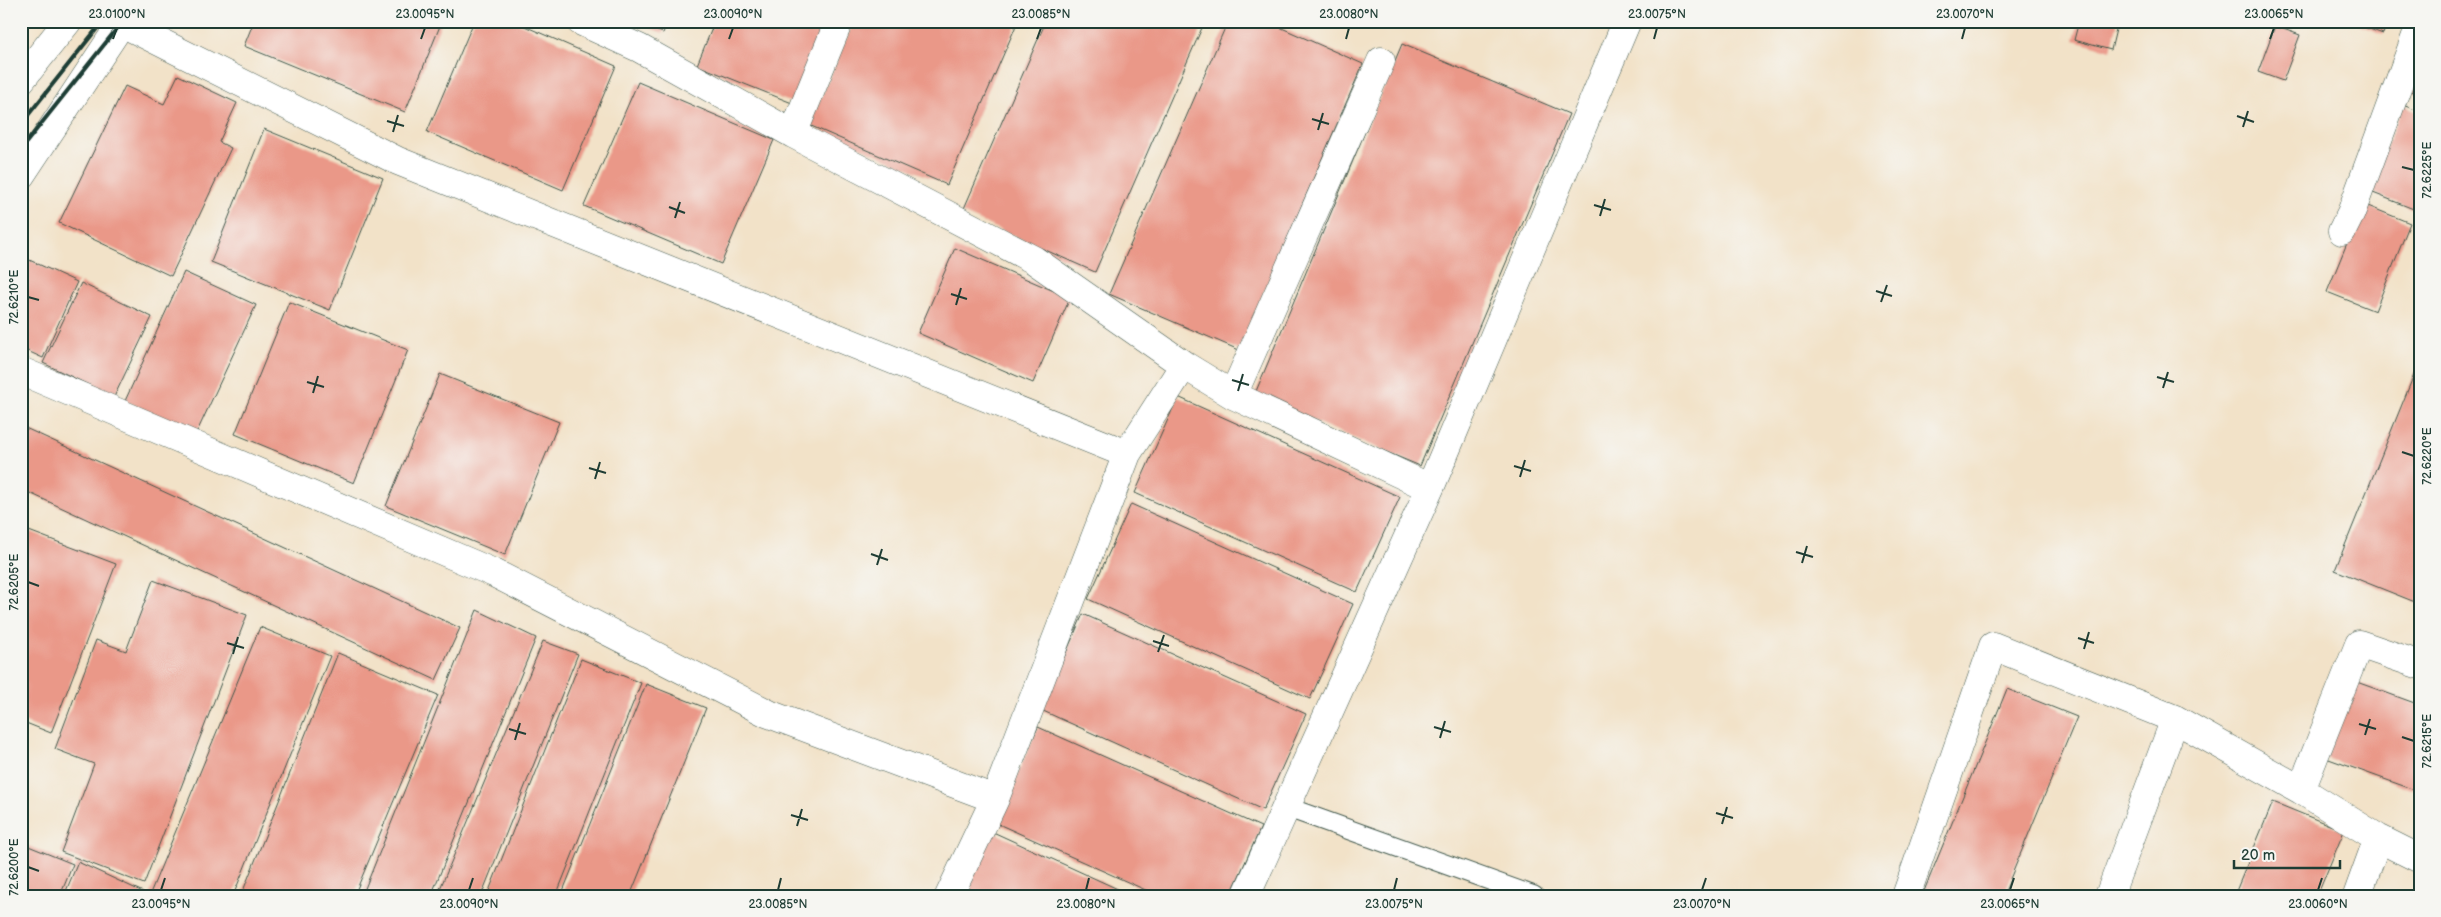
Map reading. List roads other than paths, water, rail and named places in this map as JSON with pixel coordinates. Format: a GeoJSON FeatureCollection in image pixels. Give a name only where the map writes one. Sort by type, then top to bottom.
{"type":"FeatureCollection","features":[{"type":"Feature","properties":{"kind":"street"},"geometry":{"type":"LineString","coordinates":[[21,80],[68,21]]}},
{"type":"Feature","properties":{"kind":"street"},"geometry":{"type":"LineString","coordinates":[[580,21],[639,48],[794,134],[1034,260],[1184,365],[1233,395],[1430,488]]}},
{"type":"Feature","properties":{"kind":"street"},"geometry":{"type":"LineString","coordinates":[[794,134],[839,21]]}},
{"type":"Feature","properties":{"kind":"street"},"geometry":{"type":"LineString","coordinates":[[1246,896],[1430,488],[1627,21]]}},
{"type":"Feature","properties":{"kind":"street"},"geometry":{"type":"LineString","coordinates":[[21,175],[123,22],[398,160],[1128,454]]}},
{"type":"Feature","properties":{"kind":"street"},"geometry":{"type":"LineString","coordinates":[[2342,231],[2351,214],[2420,24]]}},
{"type":"Feature","properties":{"kind":"street"},"geometry":{"type":"LineString","coordinates":[[1233,395],[1381,61]]}},
{"type":"Feature","properties":{"kind":"street"},"geometry":{"type":"LineString","coordinates":[[949,896],[995,799],[1128,454],[1184,365]]}},
{"type":"Feature","properties":{"kind":"street"},"geometry":{"type":"LineString","coordinates":[[21,371],[494,573],[769,714],[995,799]]}},
{"type":"Feature","properties":{"kind":"street"},"geometry":{"type":"LineString","coordinates":[[2301,790],[2359,644],[2420,665]]}},
{"type":"Feature","properties":{"kind":"street"},"geometry":{"type":"LineString","coordinates":[[1906,896],[1993,646],[2175,719],[2301,790],[2378,838],[2420,859]]}},
{"type":"Feature","properties":{"kind":"street"},"geometry":{"type":"LineString","coordinates":[[2109,896],[2175,719]]}},
{"type":"Feature","properties":{"kind":"street"},"geometry":{"type":"LineString","coordinates":[[2357,896],[2378,838]]}},
{"type":"Feature","properties":{"kind":"lane"},"geometry":{"type":"LineString","coordinates":[[1286,807],[1534,896]]}},
{"type":"Feature","properties":{"kind":"railway"},"geometry":{"type":"LineString","coordinates":[[21,124],[103,21]]}},
{"type":"Feature","properties":{"kind":"railway"},"geometry":{"type":"LineString","coordinates":[[21,149],[123,21]]}}]}
